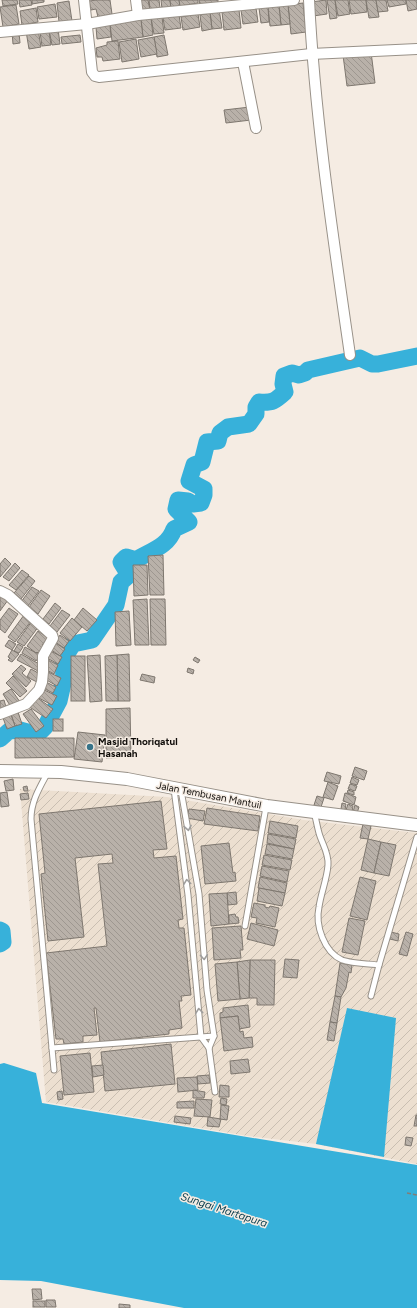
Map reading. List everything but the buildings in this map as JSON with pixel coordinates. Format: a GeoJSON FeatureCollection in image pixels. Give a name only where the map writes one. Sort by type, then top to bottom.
{"type":"FeatureCollection","features":[{"type":"Feature","properties":{"kind":"street"},"geometry":{"type":"LineString","coordinates":[[84,0],[92,72],[95,76],[99,77],[311,54],[417,49]]}},
{"type":"Feature","properties":{"kind":"street"},"geometry":{"type":"LineString","coordinates":[[136,0],[138,15]]}},
{"type":"Feature","properties":{"kind":"street"},"geometry":{"type":"LineString","coordinates":[[0,32],[87,24],[138,15],[294,0]]}},
{"type":"Feature","properties":{"kind":"street"},"geometry":{"type":"LineString","coordinates":[[309,0],[311,54],[328,205],[350,355]]}},
{"type":"Feature","properties":{"kind":"street"},"geometry":{"type":"LineString","coordinates":[[243,62],[256,128]]}},
{"type":"Feature","properties":{"kind":"street"},"geometry":{"type":"LineString","coordinates":[[0,591],[19,605],[52,635],[53,638],[43,656],[42,682],[38,690],[26,704],[0,714]]}},
{"type":"Feature","properties":{"kind":"street","name":"Jalan Tembusan Mantuil"},"geometry":{"type":"LineString","coordinates":[[0,771],[48,772],[112,777],[266,806],[417,825]]}},
{"type":"Feature","properties":{"kind":"lane"},"geometry":{"type":"LineString","coordinates":[[48,772],[35,797],[31,810],[31,819],[54,1070]]}},
{"type":"Feature","properties":{"kind":"lane"},"geometry":{"type":"LineString","coordinates":[[178,789],[200,894],[207,990],[214,1036],[209,1048]]}},
{"type":"Feature","properties":{"kind":"lane"},"geometry":{"type":"LineString","coordinates":[[178,789],[201,1037],[209,1048],[215,1092]]}},
{"type":"Feature","properties":{"kind":"lane"},"geometry":{"type":"LineString","coordinates":[[245,926],[266,806]]}},
{"type":"Feature","properties":{"kind":"lane"},"geometry":{"type":"LineString","coordinates":[[314,812],[319,834],[326,849],[328,858],[328,866],[318,909],[318,928],[321,937],[335,955],[343,960],[379,965]]}},
{"type":"Feature","properties":{"kind":"lane"},"geometry":{"type":"LineString","coordinates":[[371,996],[417,837]]}},
{"type":"Feature","properties":{"kind":"lane"},"geometry":{"type":"LineString","coordinates":[[188,895],[200,894]]}},
{"type":"Feature","properties":{"kind":"lane"},"geometry":{"type":"LineString","coordinates":[[197,991],[207,990]]}},
{"type":"Feature","properties":{"kind":"lane"},"geometry":{"type":"LineString","coordinates":[[52,1048],[214,1036]]}},
{"type":"Feature","properties":{"kind":"path"},"geometry":{"type":"LineString","coordinates":[[407,1194],[417,1195]]}},
{"type":"Feature","properties":{"kind":"shaded area"},"geometry":{"type":"Polygon","coordinates":[[[20,789],[167,797],[304,820],[417,833],[417,1164],[316,1144],[248,1136],[46,1102],[20,789]]]}},
{"type":"Feature","properties":{"kind":"water"},"geometry":{"type":"Polygon","coordinates":[[[347,1008],[396,1018],[384,1157],[316,1144],[347,1008]]]}},
{"type":"Feature","properties":{"kind":"water","name":"Sungai Martapura"},"geometry":{"type":"Polygon","coordinates":[[[4,1063],[36,1073],[42,1103],[417,1165],[417,1308],[184,1308],[41,1281],[0,1280],[0,1064],[4,1063]]]}},
{"type":"Feature","properties":{"kind":"waterway"},"geometry":{"type":"LineString","coordinates":[[0,739],[9,731],[20,730],[35,734],[40,732],[45,727],[59,701],[64,679],[63,660],[73,644],[92,640],[116,605],[121,582],[129,575],[121,562],[126,557],[136,560],[158,548],[168,540],[174,529],[189,522],[176,509],[178,500],[188,501],[193,504],[201,503],[204,495],[204,489],[189,481],[194,465],[202,462],[207,442],[218,441],[220,433],[228,427],[249,424],[256,414],[256,407],[259,402],[274,401],[285,392],[283,384],[284,376],[292,373],[299,375],[308,370],[360,358],[372,364],[378,364],[417,356]]}},
{"type":"Feature","properties":{"kind":"waterway"},"geometry":{"type":"LineString","coordinates":[[0,930],[2,931],[3,942],[0,944]]}},
{"type":"Feature","properties":{"kind":"place","name":"Masjid Thoriqatul Hasanah"},"geometry":{"type":"Point","coordinates":[90,747]}}]}
